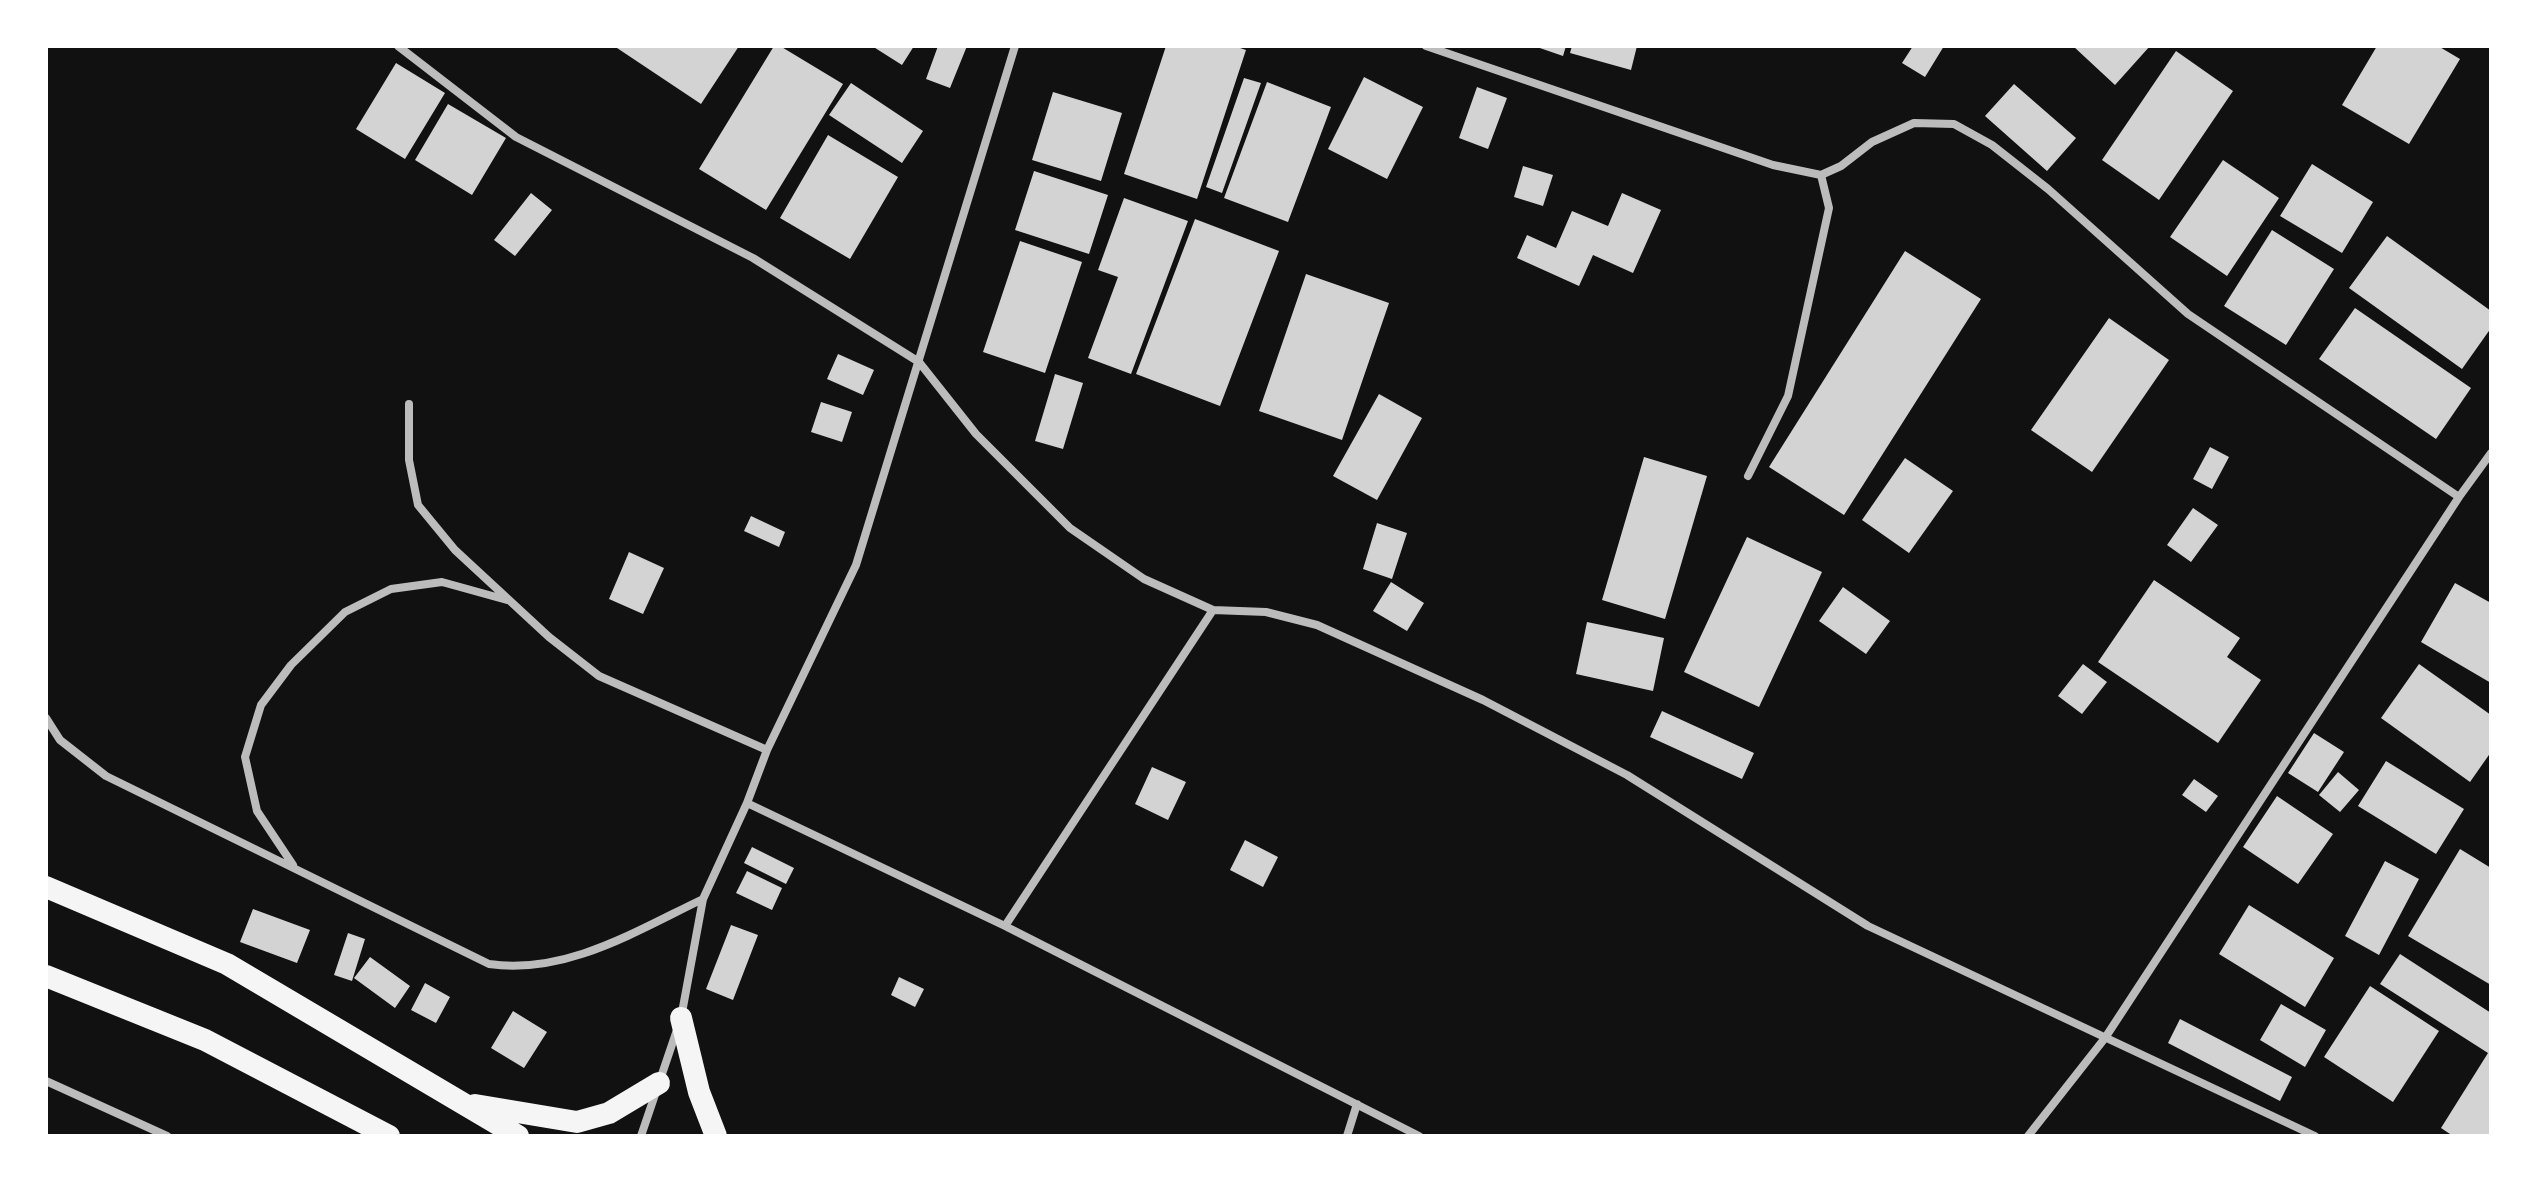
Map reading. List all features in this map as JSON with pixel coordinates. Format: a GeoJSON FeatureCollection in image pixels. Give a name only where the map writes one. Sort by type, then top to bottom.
{"type":"FeatureCollection","features":[{"type":"Feature","properties":{"kind":"highway"},"geometry":{"type":"LineString","coordinates":[[46,887],[227,964],[518,1136]]}},
{"type":"Feature","properties":{"kind":"highway"},"geometry":{"type":"LineString","coordinates":[[46,976],[205,1040],[389,1136]]}},
{"type":"Feature","properties":{"kind":"highway"},"geometry":{"type":"LineString","coordinates":[[681,1018],[699,1092],[716,1136]]}},
{"type":"Feature","properties":{"kind":"highway"},"geometry":{"type":"LineString","coordinates":[[463,1103],[577,1122],[609,1113],[659,1083]]}},
{"type":"Feature","properties":{"kind":"street"},"geometry":{"type":"LineString","coordinates":[[398,46],[516,137],[753,258],[919,362],[976,434],[1070,528],[1144,579],[1213,610],[1266,612],[1317,625],[1483,700],[1627,775],[1868,926],[2315,1136]]}},
{"type":"Feature","properties":{"kind":"street"},"geometry":{"type":"LineString","coordinates":[[641,1136],[681,1018],[703,899],[747,803],[767,750],[856,565],[1015,46]]}},
{"type":"Feature","properties":{"kind":"street"},"geometry":{"type":"LineString","coordinates":[[1426,46],[1773,165],[1821,175],[1841,166],[1872,142],[1914,123],[1954,124],[1992,145],[2048,189],[2188,314],[2459,497]]}},
{"type":"Feature","properties":{"kind":"street"},"geometry":{"type":"LineString","coordinates":[[1748,476],[1788,396],[1829,208],[1821,175]]}},
{"type":"Feature","properties":{"kind":"street"},"geometry":{"type":"LineString","coordinates":[[409,404],[409,460],[418,505],[455,550],[549,637],[599,676],[767,750]]}},
{"type":"Feature","properties":{"kind":"street"},"geometry":{"type":"LineString","coordinates":[[2028,1136],[2105,1038],[2459,497],[2491,453]]}},
{"type":"Feature","properties":{"kind":"street"},"geometry":{"type":"LineString","coordinates":[[293,865],[257,811],[245,757],[261,705],[291,665],[345,612],[391,589],[442,582],[507,600]]}},
{"type":"Feature","properties":{"kind":"street"},"geometry":{"type":"LineString","coordinates":[[1005,926],[1213,610]]}},
{"type":"Feature","properties":{"kind":"street"},"geometry":{"type":"LineString","coordinates":[[46,718],[60,740],[106,776],[293,865],[489,964],[514,968],[586,954],[703,899]]}},
{"type":"Feature","properties":{"kind":"street"},"geometry":{"type":"LineString","coordinates":[[747,803],[1005,926],[1419,1136]]}},
{"type":"Feature","properties":{"kind":"street"},"geometry":{"type":"LineString","coordinates":[[46,1081],[167,1136]]}},
{"type":"Feature","properties":{"kind":"street"},"geometry":{"type":"LineString","coordinates":[[1347,1136],[1357,1104]]}},
{"type":"Feature","properties":{"kind":"street"},"geometry":{"type":"LineString","coordinates":[[143,1125],[143,1136]]}},
{"type":"Feature","properties":{"kind":"building"},"geometry":{"type":"Polygon","coordinates":[[[614,46],[739,46],[701,104],[614,46]]]}},
{"type":"Feature","properties":{"kind":"building"},"geometry":{"type":"Polygon","coordinates":[[[774,46],[780,46],[843,84],[766,210],[699,169],[774,46]]]}},
{"type":"Feature","properties":{"kind":"building"},"geometry":{"type":"Polygon","coordinates":[[[872,46],[914,46],[902,65],[872,46]]]}},
{"type":"Feature","properties":{"kind":"building"},"geometry":{"type":"Polygon","coordinates":[[[938,46],[967,46],[950,88],[926,79],[938,46]]]}},
{"type":"Feature","properties":{"kind":"building"},"geometry":{"type":"Polygon","coordinates":[[[1166,46],[1234,46],[1246,50],[1197,199],[1124,174],[1166,46]]]}},
{"type":"Feature","properties":{"kind":"building"},"geometry":{"type":"Polygon","coordinates":[[[1534,46],[1566,46],[1563,56],[1534,46]]]}},
{"type":"Feature","properties":{"kind":"building"},"geometry":{"type":"Polygon","coordinates":[[[1572,46],[1637,46],[1631,70],[1570,53],[1572,46]]]}},
{"type":"Feature","properties":{"kind":"building"},"geometry":{"type":"Polygon","coordinates":[[[1913,46],[1944,46],[1925,77],[1902,63],[1913,46]]]}},
{"type":"Feature","properties":{"kind":"building"},"geometry":{"type":"Polygon","coordinates":[[[2073,46],[2150,46],[2115,85],[2073,46]]]}},
{"type":"Feature","properties":{"kind":"building"},"geometry":{"type":"Polygon","coordinates":[[[2377,46],[2438,46],[2460,59],[2409,144],[2342,105],[2377,46]]]}},
{"type":"Feature","properties":{"kind":"building"},"geometry":{"type":"Polygon","coordinates":[[[2176,51],[2233,91],[2159,200],[2102,160],[2176,51]]]}},
{"type":"Feature","properties":{"kind":"building"},"geometry":{"type":"Polygon","coordinates":[[[396,63],[445,93],[405,159],[356,129],[396,63]]]}},
{"type":"Feature","properties":{"kind":"building"},"geometry":{"type":"Polygon","coordinates":[[[1364,77],[1423,107],[1387,179],[1328,149],[1364,77]]]}},
{"type":"Feature","properties":{"kind":"building"},"geometry":{"type":"Polygon","coordinates":[[[1244,78],[1261,83],[1222,193],[1206,187],[1244,78]]]}},
{"type":"Feature","properties":{"kind":"building"},"geometry":{"type":"Polygon","coordinates":[[[1267,82],[1331,107],[1288,222],[1224,198],[1267,82]]]}},
{"type":"Feature","properties":{"kind":"building"},"geometry":{"type":"Polygon","coordinates":[[[851,83],[923,131],[902,163],[829,115],[851,83]]]}},
{"type":"Feature","properties":{"kind":"building"},"geometry":{"type":"Polygon","coordinates":[[[2014,84],[2076,138],[2047,171],[1985,116],[2014,84]]]}},
{"type":"Feature","properties":{"kind":"building"},"geometry":{"type":"Polygon","coordinates":[[[1477,87],[1507,98],[1488,149],[1459,138],[1477,87]]]}},
{"type":"Feature","properties":{"kind":"building"},"geometry":{"type":"Polygon","coordinates":[[[1053,92],[1122,113],[1101,181],[1032,160],[1053,92]]]}},
{"type":"Feature","properties":{"kind":"building"},"geometry":{"type":"Polygon","coordinates":[[[448,104],[506,138],[472,195],[415,160],[448,104]]]}},
{"type":"Feature","properties":{"kind":"building"},"geometry":{"type":"Polygon","coordinates":[[[828,135],[898,177],[850,259],[780,218],[828,135]]]}},
{"type":"Feature","properties":{"kind":"building"},"geometry":{"type":"Polygon","coordinates":[[[2223,160],[2279,198],[2227,276],[2170,237],[2223,160]]]}},
{"type":"Feature","properties":{"kind":"building"},"geometry":{"type":"Polygon","coordinates":[[[2312,164],[2373,202],[2342,253],[2280,216],[2312,164]]]}},
{"type":"Feature","properties":{"kind":"building"},"geometry":{"type":"Polygon","coordinates":[[[1523,166],[1553,175],[1543,206],[1514,197],[1523,166]]]}},
{"type":"Feature","properties":{"kind":"building"},"geometry":{"type":"Polygon","coordinates":[[[1034,171],[1108,195],[1089,254],[1015,230],[1034,171]]]}},
{"type":"Feature","properties":{"kind":"building"},"geometry":{"type":"Polygon","coordinates":[[[531,193],[552,210],[515,256],[494,240],[531,193]]]}},
{"type":"Feature","properties":{"kind":"building"},"geometry":{"type":"Polygon","coordinates":[[[1622,193],[1661,210],[1633,273],[1593,255],[1579,286],[1517,258],[1527,235],[1556,248],[1572,211],[1608,226],[1622,193]]]}},
{"type":"Feature","properties":{"kind":"building"},"geometry":{"type":"Polygon","coordinates":[[[1124,198],[1188,221],[1131,374],[1088,358],[1118,277],[1098,270],[1124,198]]]}},
{"type":"Feature","properties":{"kind":"building"},"geometry":{"type":"Polygon","coordinates":[[[1195,219],[1279,251],[1220,406],[1136,374],[1195,219]]]}},
{"type":"Feature","properties":{"kind":"building"},"geometry":{"type":"Polygon","coordinates":[[[2272,230],[2334,269],[2286,345],[2224,306],[2272,230]]]}},
{"type":"Feature","properties":{"kind":"building"},"geometry":{"type":"Polygon","coordinates":[[[2387,236],[2491,311],[2491,328],[2462,369],[2349,288],[2387,236]]]}},
{"type":"Feature","properties":{"kind":"building"},"geometry":{"type":"Polygon","coordinates":[[[1020,241],[1082,262],[1045,373],[983,352],[1020,241]]]}},
{"type":"Feature","properties":{"kind":"building"},"geometry":{"type":"Polygon","coordinates":[[[1905,251],[1981,299],[1844,515],[1769,467],[1905,251]]]}},
{"type":"Feature","properties":{"kind":"building"},"geometry":{"type":"Polygon","coordinates":[[[1306,274],[1389,303],[1342,440],[1259,411],[1306,274]]]}},
{"type":"Feature","properties":{"kind":"building"},"geometry":{"type":"Polygon","coordinates":[[[2355,308],[2471,388],[2436,439],[2319,359],[2355,308]]]}},
{"type":"Feature","properties":{"kind":"building"},"geometry":{"type":"Polygon","coordinates":[[[2109,318],[2169,360],[2092,472],[2031,430],[2109,318]]]}},
{"type":"Feature","properties":{"kind":"building"},"geometry":{"type":"Polygon","coordinates":[[[838,354],[874,370],[863,395],[827,379],[838,354]]]}},
{"type":"Feature","properties":{"kind":"building"},"geometry":{"type":"Polygon","coordinates":[[[1055,374],[1083,383],[1063,449],[1035,441],[1055,374]]]}},
{"type":"Feature","properties":{"kind":"building"},"geometry":{"type":"Polygon","coordinates":[[[1379,394],[1422,418],[1377,500],[1333,476],[1379,394]]]}},
{"type":"Feature","properties":{"kind":"building"},"geometry":{"type":"Polygon","coordinates":[[[821,402],[852,412],[842,442],[811,432],[821,402]]]}},
{"type":"Feature","properties":{"kind":"building"},"geometry":{"type":"Polygon","coordinates":[[[2210,447],[2229,457],[2212,489],[2193,479],[2210,447]]]}},
{"type":"Feature","properties":{"kind":"building"},"geometry":{"type":"Polygon","coordinates":[[[1644,457],[1707,476],[1665,619],[1602,600],[1644,457]]]}},
{"type":"Feature","properties":{"kind":"building"},"geometry":{"type":"Polygon","coordinates":[[[1905,458],[1953,491],[1909,553],[1862,520],[1905,458]]]}},
{"type":"Feature","properties":{"kind":"building"},"geometry":{"type":"Polygon","coordinates":[[[2193,508],[2218,525],[2191,562],[2167,545],[2193,508]]]}},
{"type":"Feature","properties":{"kind":"building"},"geometry":{"type":"Polygon","coordinates":[[[751,516],[785,532],[779,547],[744,531],[751,516]]]}},
{"type":"Feature","properties":{"kind":"building"},"geometry":{"type":"Polygon","coordinates":[[[1377,523],[1407,533],[1392,579],[1363,569],[1377,523]]]}},
{"type":"Feature","properties":{"kind":"building"},"geometry":{"type":"Polygon","coordinates":[[[1747,537],[1822,572],[1759,707],[1684,672],[1747,537]]]}},
{"type":"Feature","properties":{"kind":"building"},"geometry":{"type":"Polygon","coordinates":[[[629,552],[664,568],[643,614],[609,599],[629,552]]]}},
{"type":"Feature","properties":{"kind":"building"},"geometry":{"type":"Polygon","coordinates":[[[2154,580],[2240,638],[2227,657],[2261,680],[2218,743],[2098,662],[2154,580]]]}},
{"type":"Feature","properties":{"kind":"building"},"geometry":{"type":"Polygon","coordinates":[[[1391,582],[1424,603],[1407,631],[1373,611],[1391,582]]]}},
{"type":"Feature","properties":{"kind":"building"},"geometry":{"type":"Polygon","coordinates":[[[2455,583],[2491,603],[2491,683],[2421,642],[2455,583]]]}},
{"type":"Feature","properties":{"kind":"building"},"geometry":{"type":"Polygon","coordinates":[[[1843,587],[1890,621],[1866,654],[1819,621],[1843,587]]]}},
{"type":"Feature","properties":{"kind":"building"},"geometry":{"type":"Polygon","coordinates":[[[1587,622],[1664,638],[1653,691],[1576,674],[1587,622]]]}},
{"type":"Feature","properties":{"kind":"building"},"geometry":{"type":"Polygon","coordinates":[[[2083,664],[2107,682],[2082,714],[2058,696],[2083,664]]]}},
{"type":"Feature","properties":{"kind":"building"},"geometry":{"type":"Polygon","coordinates":[[[2419,664],[2491,715],[2491,752],[2470,782],[2381,718],[2419,664]]]}},
{"type":"Feature","properties":{"kind":"building"},"geometry":{"type":"Polygon","coordinates":[[[1662,711],[1754,753],[1742,779],[1650,737],[1662,711]]]}},
{"type":"Feature","properties":{"kind":"building"},"geometry":{"type":"Polygon","coordinates":[[[2314,733],[2344,752],[2318,792],[2288,773],[2314,733]]]}},
{"type":"Feature","properties":{"kind":"building"},"geometry":{"type":"Polygon","coordinates":[[[2386,761],[2464,809],[2436,854],[2358,806],[2386,761]]]}},
{"type":"Feature","properties":{"kind":"building"},"geometry":{"type":"Polygon","coordinates":[[[1152,767],[1186,782],[1168,820],[1135,804],[1152,767]]]}},
{"type":"Feature","properties":{"kind":"building"},"geometry":{"type":"Polygon","coordinates":[[[2338,772],[2359,790],[2340,812],[2319,795],[2338,772]]]}},
{"type":"Feature","properties":{"kind":"building"},"geometry":{"type":"Polygon","coordinates":[[[2194,779],[2218,796],[2206,812],[2182,795],[2194,779]]]}},
{"type":"Feature","properties":{"kind":"building"},"geometry":{"type":"Polygon","coordinates":[[[2277,796],[2333,834],[2298,884],[2243,847],[2277,796]]]}},
{"type":"Feature","properties":{"kind":"building"},"geometry":{"type":"Polygon","coordinates":[[[1245,840],[1278,857],[1263,887],[1230,870],[1245,840]]]}},
{"type":"Feature","properties":{"kind":"building"},"geometry":{"type":"Polygon","coordinates":[[[752,847],[794,868],[786,884],[744,863],[752,847]]]}},
{"type":"Feature","properties":{"kind":"building"},"geometry":{"type":"Polygon","coordinates":[[[2460,849],[2491,868],[2491,985],[2408,936],[2460,849]]]}},
{"type":"Feature","properties":{"kind":"building"},"geometry":{"type":"Polygon","coordinates":[[[2385,861],[2419,879],[2379,955],[2345,936],[2385,861]]]}},
{"type":"Feature","properties":{"kind":"building"},"geometry":{"type":"Polygon","coordinates":[[[747,871],[782,888],[772,910],[736,893],[747,871]]]}},
{"type":"Feature","properties":{"kind":"building"},"geometry":{"type":"Polygon","coordinates":[[[2249,905],[2334,958],[2305,1007],[2219,954],[2249,905]]]}},
{"type":"Feature","properties":{"kind":"building"},"geometry":{"type":"Polygon","coordinates":[[[253,909],[310,930],[297,963],[240,942],[253,909]]]}},
{"type":"Feature","properties":{"kind":"building"},"geometry":{"type":"Polygon","coordinates":[[[731,925],[758,935],[733,1000],[706,989],[731,925]]]}},
{"type":"Feature","properties":{"kind":"building"},"geometry":{"type":"Polygon","coordinates":[[[348,933],[365,939],[352,981],[334,975],[348,933]]]}},
{"type":"Feature","properties":{"kind":"building"},"geometry":{"type":"Polygon","coordinates":[[[2400,954],[2491,1013],[2491,1136],[2453,1136],[2441,1128],[2488,1053],[2380,984],[2400,954]]]}},
{"type":"Feature","properties":{"kind":"building"},"geometry":{"type":"Polygon","coordinates":[[[370,957],[410,986],[395,1008],[354,978],[370,957]]]}},
{"type":"Feature","properties":{"kind":"building"},"geometry":{"type":"Polygon","coordinates":[[[899,977],[924,989],[915,1007],[891,995],[899,977]]]}},
{"type":"Feature","properties":{"kind":"building"},"geometry":{"type":"Polygon","coordinates":[[[425,983],[450,997],[436,1023],[411,1010],[425,983]]]}},
{"type":"Feature","properties":{"kind":"building"},"geometry":{"type":"Polygon","coordinates":[[[2370,986],[2439,1031],[2393,1102],[2324,1057],[2370,986]]]}},
{"type":"Feature","properties":{"kind":"building"},"geometry":{"type":"Polygon","coordinates":[[[2281,1004],[2326,1030],[2305,1067],[2260,1040],[2281,1004]]]}},
{"type":"Feature","properties":{"kind":"building"},"geometry":{"type":"Polygon","coordinates":[[[513,1011],[547,1032],[524,1068],[491,1048],[513,1011]]]}},
{"type":"Feature","properties":{"kind":"building"},"geometry":{"type":"Polygon","coordinates":[[[2180,1019],[2292,1077],[2280,1101],[2168,1043],[2180,1019]]]}}]}
